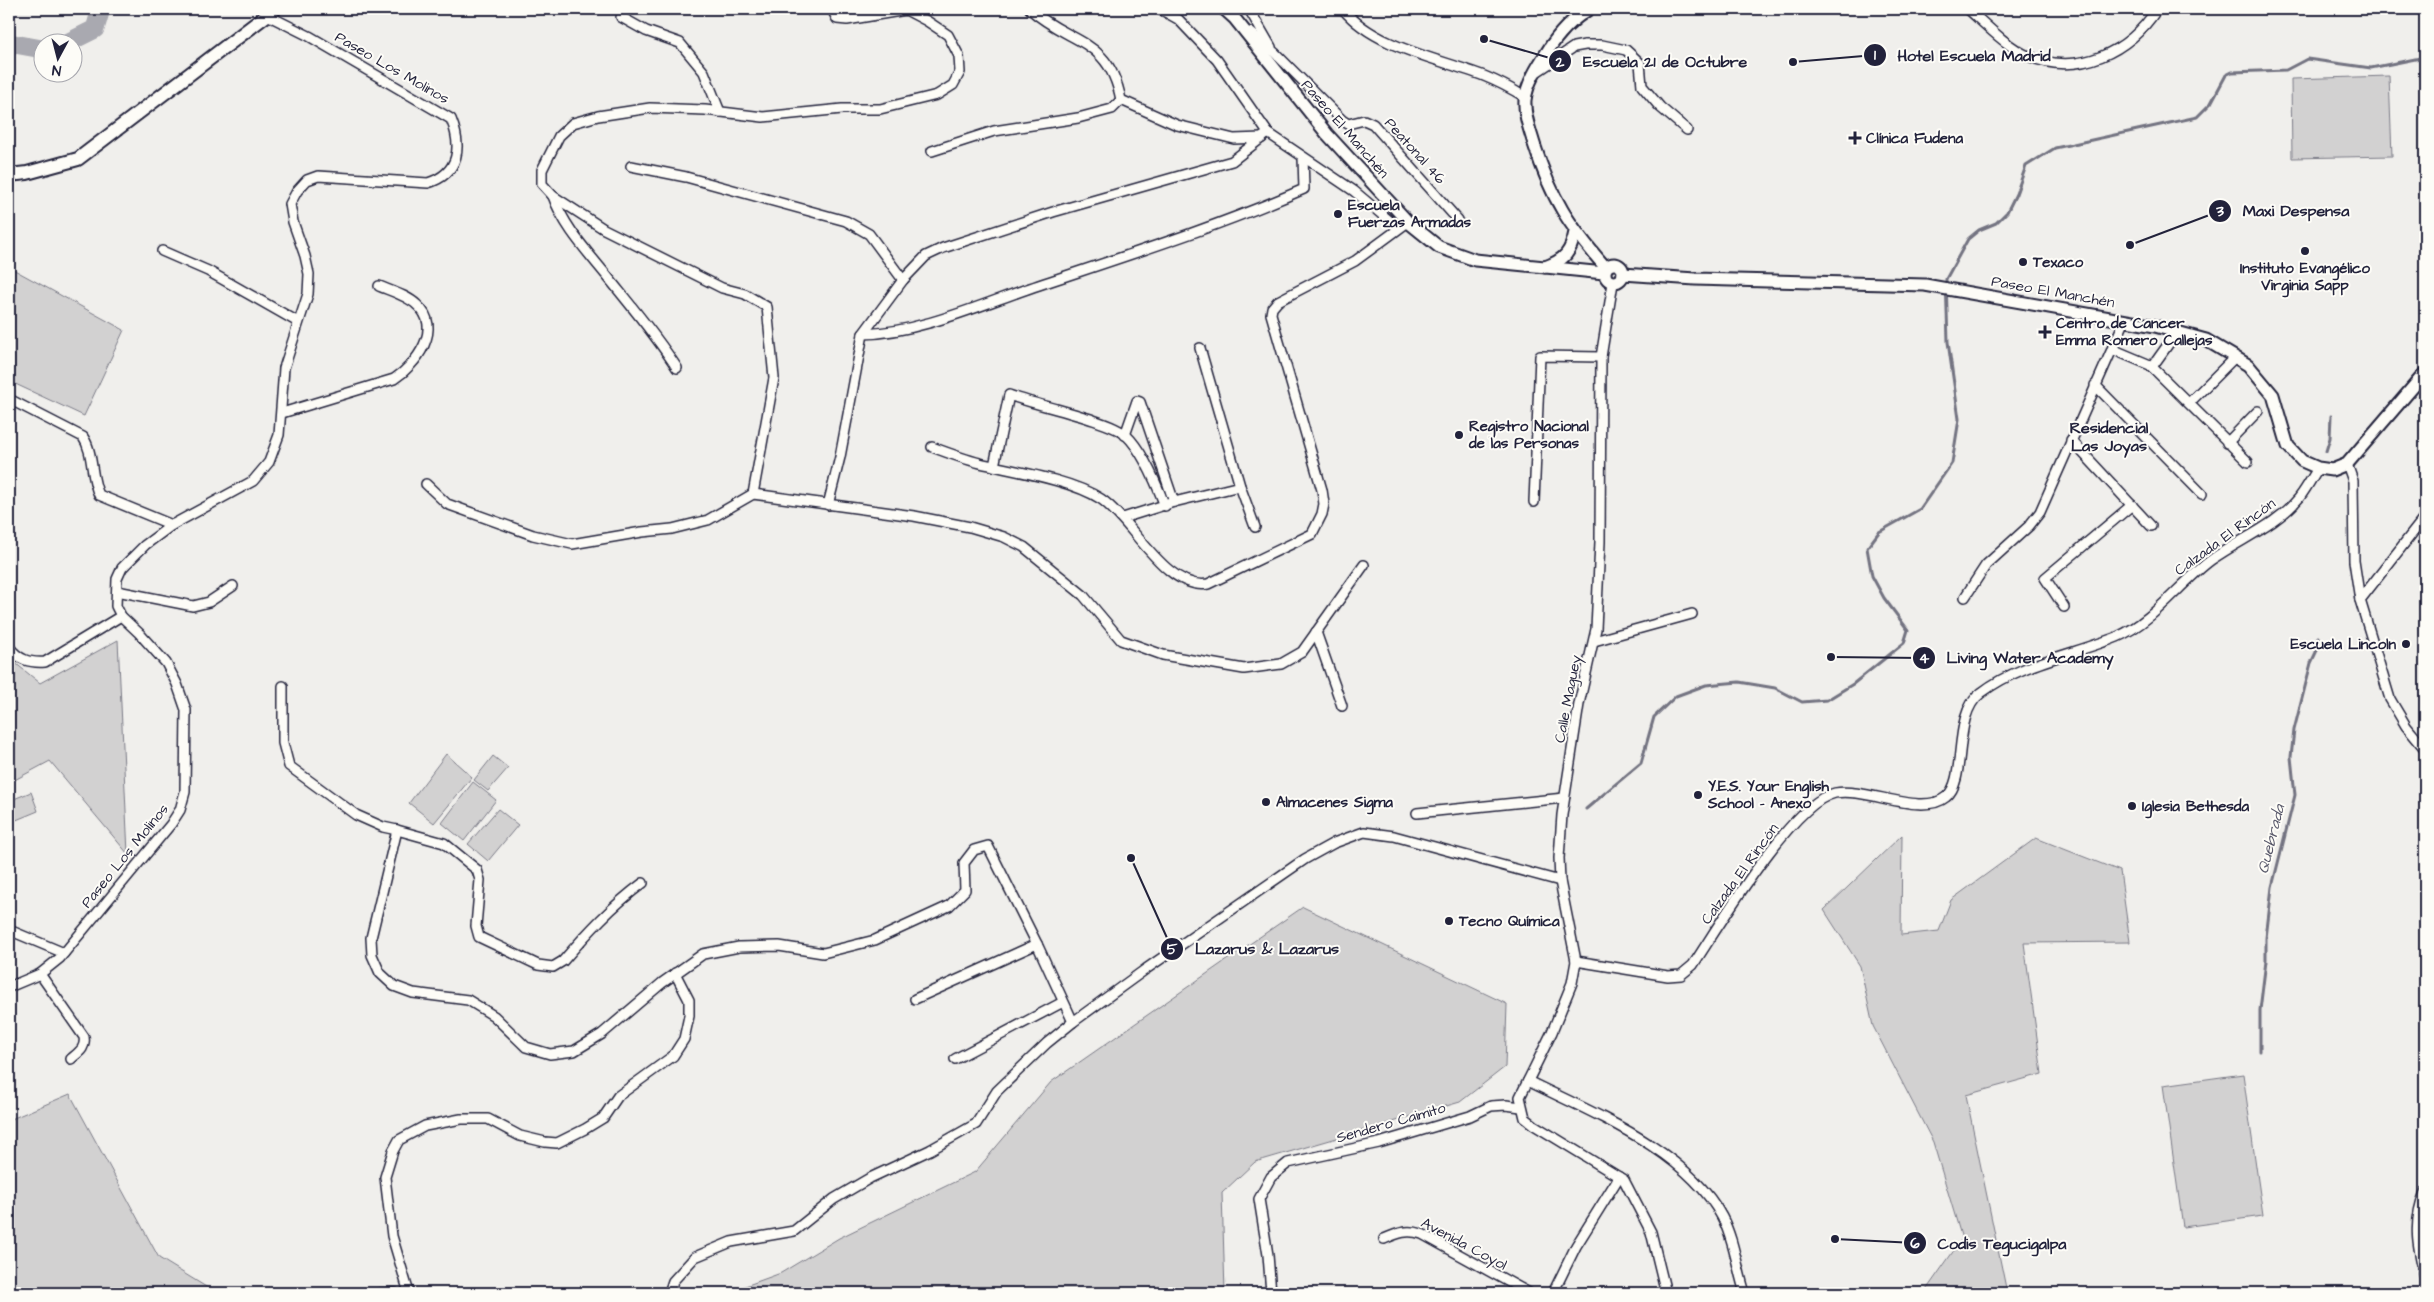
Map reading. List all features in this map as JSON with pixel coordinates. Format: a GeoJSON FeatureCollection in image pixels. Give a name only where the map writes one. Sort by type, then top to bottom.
{"type":"FeatureCollection","features":[{"type":"Feature","properties":{"kind":"main road"},"geometry":{"type":"LineString","coordinates":[[9,175],[27,173],[78,159],[271,12]]}},
{"type":"Feature","properties":{"kind":"street"},"geometry":{"type":"LineString","coordinates":[[753,494],[774,378],[767,307],[746,294],[722,288],[604,229],[553,196],[542,184],[542,170],[559,136],[573,123],[608,114],[650,108],[720,112],[763,117],[842,109],[880,109],[937,95],[953,85],[960,72],[959,56],[948,35],[927,20],[906,10],[847,20],[837,18],[832,9]]}},
{"type":"Feature","properties":{"kind":"street"},"geometry":{"type":"LineString","coordinates":[[1030,9],[1044,21],[1089,45],[1107,61],[1117,80],[1121,100]]}},
{"type":"Feature","properties":{"kind":"street"},"geometry":{"type":"LineString","coordinates":[[932,448],[994,466],[1034,475],[1077,489],[1100,499],[1123,518],[1151,553],[1179,578],[1197,586],[1208,584],[1312,534],[1322,514],[1324,504],[1322,490],[1271,314],[1272,308],[1278,302],[1355,261],[1403,225],[1302,156],[1265,136],[1217,60],[1178,19],[1160,9]]}},
{"type":"Feature","properties":{"kind":"street","name":"Paseo El Manchén"},"geometry":{"type":"LineString","coordinates":[[1224,9],[1236,19],[1327,134],[1403,225],[1439,247],[1475,260],[1542,268],[1605,270]]}},
{"type":"Feature","properties":{"kind":"street"},"geometry":{"type":"LineString","coordinates":[[1249,9],[1275,53]]}},
{"type":"Feature","properties":{"kind":"street"},"geometry":{"type":"LineString","coordinates":[[1343,9],[1350,17],[1376,37],[1486,77],[1525,97]]}},
{"type":"Feature","properties":{"kind":"street"},"geometry":{"type":"LineString","coordinates":[[1589,9],[1577,16],[1554,40],[1534,73],[1525,97],[1526,119],[1544,177],[1558,205],[1575,232],[1605,270],[1606,280],[1613,283],[1622,279],[1624,274],[1617,264],[1611,264],[1605,270]]}},
{"type":"Feature","properties":{"kind":"street"},"geometry":{"type":"LineString","coordinates":[[1968,9],[2016,49],[2039,59],[2064,62],[2086,61],[2112,54],[2122,48],[2157,9]]}},
{"type":"Feature","properties":{"kind":"street","name":"Paseo Los Molinos"},"geometry":{"type":"LineString","coordinates":[[9,988],[40,974],[64,953],[171,824],[180,810],[185,792],[186,710],[177,684],[166,663],[121,616],[116,606],[117,579],[122,568],[145,545],[172,525],[253,481],[269,462],[279,435],[284,368],[308,294],[309,274],[293,222],[290,204],[296,191],[307,180],[318,176],[428,183],[438,180],[447,173],[455,160],[459,146],[457,133],[451,119],[271,12]]}},
{"type":"Feature","properties":{"kind":"street"},"geometry":{"type":"LineString","coordinates":[[621,17],[646,31],[680,43],[704,72],[720,112]]}},
{"type":"Feature","properties":{"kind":"street","name":"Peatonal 46"},"geometry":{"type":"LineString","coordinates":[[1236,19],[1275,53],[1342,120],[1348,124],[1364,120],[1373,124],[1458,220]]}},
{"type":"Feature","properties":{"kind":"street"},"geometry":{"type":"LineString","coordinates":[[1534,73],[1574,47],[1602,45],[1626,50],[1640,63],[1642,86],[1660,107],[1687,130]]}},
{"type":"Feature","properties":{"kind":"street"},"geometry":{"type":"LineString","coordinates":[[1121,100],[1178,125],[1234,139],[1265,136]]}},
{"type":"Feature","properties":{"kind":"street"},"geometry":{"type":"LineString","coordinates":[[932,150],[994,131],[1078,118],[1112,110],[1121,100]]}},
{"type":"Feature","properties":{"kind":"street"},"geometry":{"type":"LineString","coordinates":[[828,506],[840,457],[863,334],[902,280],[926,256],[943,248],[1053,212],[1232,161],[1265,136]]}},
{"type":"Feature","properties":{"kind":"street"},"geometry":{"type":"LineString","coordinates":[[863,334],[886,334],[967,310],[1158,247],[1264,206],[1304,189],[1302,156]]}},
{"type":"Feature","properties":{"kind":"street"},"geometry":{"type":"LineString","coordinates":[[630,166],[686,177],[846,221],[869,234],[902,280]]}},
{"type":"Feature","properties":{"kind":"street"},"geometry":{"type":"LineString","coordinates":[[553,196],[559,212],[580,246],[659,340],[677,368]]}},
{"type":"Feature","properties":{"kind":"street"},"geometry":{"type":"LineString","coordinates":[[1542,268],[1555,264],[1565,256],[1572,248],[1575,232]]}},
{"type":"Feature","properties":{"kind":"street"},"geometry":{"type":"LineString","coordinates":[[162,251],[208,271],[298,322]]}},
{"type":"Feature","properties":{"kind":"street","name":"Paseo El Manchén"},"geometry":{"type":"LineString","coordinates":[[1624,274],[1695,279],[1925,285],[2125,320],[2206,340],[2248,365],[2270,399],[2288,446],[2302,461],[2318,468]]}},
{"type":"Feature","properties":{"kind":"street","name":"Calle Maguey"},"geometry":{"type":"LineString","coordinates":[[1521,1108],[1520,1096],[1552,1032],[1572,983],[1576,961],[1560,881],[1559,858],[1564,798],[1579,704],[1594,641],[1600,542],[1601,357],[1613,283]]}},
{"type":"Feature","properties":{"kind":"street"},"geometry":{"type":"LineString","coordinates":[[282,413],[394,379],[406,371],[416,359],[426,343],[429,327],[426,315],[417,304],[379,286]]}},
{"type":"Feature","properties":{"kind":"street"},"geometry":{"type":"LineString","coordinates":[[1965,598],[1986,566],[2040,512],[2125,320]]}},
{"type":"Feature","properties":{"kind":"street"},"geometry":{"type":"LineString","coordinates":[[2152,367],[2177,332]]}},
{"type":"Feature","properties":{"kind":"street"},"geometry":{"type":"LineString","coordinates":[[1200,348],[1240,486],[1255,527]]}},
{"type":"Feature","properties":{"kind":"street"},"geometry":{"type":"LineString","coordinates":[[2112,349],[2152,367],[2248,462]]}},
{"type":"Feature","properties":{"kind":"street"},"geometry":{"type":"LineString","coordinates":[[1534,502],[1540,356],[1601,357]]}},
{"type":"Feature","properties":{"kind":"street"},"geometry":{"type":"LineString","coordinates":[[2189,403],[2235,357]]}},
{"type":"Feature","properties":{"kind":"street"},"geometry":{"type":"LineString","coordinates":[[2318,468],[2332,470],[2346,464],[2425,373]]}},
{"type":"Feature","properties":{"kind":"street"},"geometry":{"type":"LineString","coordinates":[[2095,385],[2202,494]]}},
{"type":"Feature","properties":{"kind":"street"},"geometry":{"type":"LineString","coordinates":[[994,466],[1009,395],[1108,426],[1125,435],[1156,484],[1165,506]]}},
{"type":"Feature","properties":{"kind":"street"},"geometry":{"type":"LineString","coordinates":[[9,400],[83,437],[88,445],[93,483],[99,495],[172,525]]}},
{"type":"Feature","properties":{"kind":"street"},"geometry":{"type":"LineString","coordinates":[[1125,435],[1137,401],[1140,402],[1174,502]]}},
{"type":"Feature","properties":{"kind":"street"},"geometry":{"type":"LineString","coordinates":[[2227,442],[2258,410]]}},
{"type":"Feature","properties":{"kind":"street"},"geometry":{"type":"LineString","coordinates":[[2071,440],[2151,526]]}},
{"type":"Feature","properties":{"kind":"street"},"geometry":{"type":"LineString","coordinates":[[2346,464],[2353,481],[2354,561],[2360,600],[2390,699],[2406,726],[2425,749]]}},
{"type":"Feature","properties":{"kind":"street","name":"Calzada El Rincón"},"geometry":{"type":"LineString","coordinates":[[1576,961],[1668,976],[1681,975],[1694,965],[1774,845],[1822,797],[1848,792],[1932,804],[1947,797],[1955,782],[1960,742],[1968,710],[1979,694],[2014,673],[2118,636],[2142,623],[2211,560],[2278,518],[2299,498],[2318,468]]}},
{"type":"Feature","properties":{"kind":"street"},"geometry":{"type":"LineString","coordinates":[[426,484],[447,504],[532,535],[572,544],[672,529],[708,520],[753,494],[828,506],[914,516],[1004,537],[1024,547],[1083,595],[1121,640],[1163,655],[1244,669],[1282,664],[1302,652],[1364,565]]}},
{"type":"Feature","properties":{"kind":"street"},"geometry":{"type":"LineString","coordinates":[[1123,518],[1174,502],[1240,486]]}},
{"type":"Feature","properties":{"kind":"street"},"geometry":{"type":"LineString","coordinates":[[2064,607],[2045,578],[2132,505]]}},
{"type":"Feature","properties":{"kind":"street"},"geometry":{"type":"LineString","coordinates":[[2360,600],[2425,517]]}},
{"type":"Feature","properties":{"kind":"street"},"geometry":{"type":"LineString","coordinates":[[116,591],[193,606],[209,602],[233,586]]}},
{"type":"Feature","properties":{"kind":"street"},"geometry":{"type":"LineString","coordinates":[[1594,641],[1692,614]]}},
{"type":"Feature","properties":{"kind":"street"},"geometry":{"type":"LineString","coordinates":[[9,647],[16,657],[31,663],[45,662],[121,616]]}},
{"type":"Feature","properties":{"kind":"street"},"geometry":{"type":"LineString","coordinates":[[1316,632],[1342,706]]}},
{"type":"Feature","properties":{"kind":"street"},"geometry":{"type":"LineString","coordinates":[[282,686],[283,743],[289,766],[356,815],[384,827],[444,843],[474,866],[480,880],[476,926],[479,937],[545,967],[559,965],[589,930],[613,906],[643,883]]}},
{"type":"Feature","properties":{"kind":"street"},"geometry":{"type":"LineString","coordinates":[[1417,814],[1564,798]]}},
{"type":"Feature","properties":{"kind":"street"},"geometry":{"type":"LineString","coordinates":[[397,830],[371,938],[372,955],[380,973],[394,986],[413,993],[468,1000],[494,1016],[526,1046],[550,1054],[574,1051],[602,1034],[675,974],[703,954],[738,946],[779,946],[823,953],[875,940],[949,906],[965,890],[964,863],[974,850],[988,846],[1037,944],[1073,1022]]}},
{"type":"Feature","properties":{"kind":"street"},"geometry":{"type":"LineString","coordinates":[[669,1293],[674,1282],[695,1257],[730,1242],[794,1231],[834,1199],[870,1178],[930,1150],[976,1124],[997,1091],[1047,1043],[1073,1022],[1146,969],[1306,859],[1334,843],[1364,832],[1394,836],[1560,881]]}},
{"type":"Feature","properties":{"kind":"street"},"geometry":{"type":"LineString","coordinates":[[9,930],[64,953]]}},
{"type":"Feature","properties":{"kind":"street"},"geometry":{"type":"LineString","coordinates":[[915,999],[1037,944]]}},
{"type":"Feature","properties":{"kind":"street"},"geometry":{"type":"LineString","coordinates":[[40,974],[84,1037],[85,1044],[82,1050],[71,1059]]}},
{"type":"Feature","properties":{"kind":"street"},"geometry":{"type":"LineString","coordinates":[[408,1293],[392,1236],[385,1177],[393,1151],[400,1140],[425,1126],[461,1119],[488,1119],[520,1136],[545,1142],[557,1143],[585,1130],[603,1118],[618,1096],[673,1056],[684,1040],[689,1016],[689,1000],[675,974]]}},
{"type":"Feature","properties":{"kind":"street"},"geometry":{"type":"LineString","coordinates":[[956,1059],[1063,1002]]}},
{"type":"Feature","properties":{"kind":"street"},"geometry":{"type":"LineString","coordinates":[[1528,1081],[1635,1134],[1657,1148],[1678,1165],[1706,1194],[1721,1214],[1728,1230],[1744,1293]]}},
{"type":"Feature","properties":{"kind":"street","name":"Sendero Caimito"},"geometry":{"type":"LineString","coordinates":[[1271,1293],[1268,1255],[1259,1199],[1271,1177],[1288,1163],[1379,1142],[1470,1116],[1492,1106],[1506,1105],[1521,1108]]}},
{"type":"Feature","properties":{"kind":"street"},"geometry":{"type":"LineString","coordinates":[[1521,1108],[1525,1118],[1534,1125],[1624,1180],[1651,1232],[1666,1293]]}},
{"type":"Feature","properties":{"kind":"street"},"geometry":{"type":"LineString","coordinates":[[1553,1293],[1576,1246],[1619,1177]]}},
{"type":"Feature","properties":{"kind":"street"},"geometry":{"type":"LineString","coordinates":[[2425,1192],[2418,1208],[2416,1242],[2425,1278]]}},
{"type":"Feature","properties":{"kind":"street","name":"Avenida Coyol"},"geometry":{"type":"LineString","coordinates":[[1384,1239],[1410,1230],[1422,1234],[1529,1293]]}},
{"type":"Feature","properties":{"kind":"street"},"geometry":{"type":"LineString","coordinates":[[380,1293],[396,1293]]}},
{"type":"Feature","properties":{"kind":"shaded area"},"geometry":{"type":"Polygon","coordinates":[[[2389,76],[2392,156],[2292,158],[2291,79],[2389,76]]]}},
{"type":"Feature","properties":{"kind":"shaded area"},"geometry":{"type":"Polygon","coordinates":[[[9,267],[124,330],[84,416],[9,381],[9,267]]]}},
{"type":"Feature","properties":{"kind":"shaded area"},"geometry":{"type":"Polygon","coordinates":[[[118,640],[128,854],[50,761],[9,783],[9,658],[40,683],[118,640]]]}},
{"type":"Feature","properties":{"kind":"shaded area"},"geometry":{"type":"Polygon","coordinates":[[[446,754],[472,777],[434,823],[409,803],[446,754]]]}},
{"type":"Feature","properties":{"kind":"shaded area"},"geometry":{"type":"Polygon","coordinates":[[[493,756],[508,768],[488,791],[474,780],[493,756]]]}},
{"type":"Feature","properties":{"kind":"shaded area"},"geometry":{"type":"Polygon","coordinates":[[[473,782],[496,800],[464,841],[442,823],[473,782]]]}},
{"type":"Feature","properties":{"kind":"shaded area"},"geometry":{"type":"Polygon","coordinates":[[[31,792],[38,811],[9,823],[9,801],[31,792]]]}},
{"type":"Feature","properties":{"kind":"shaded area"},"geometry":{"type":"Polygon","coordinates":[[[498,809],[518,825],[488,861],[468,844],[498,809]]]}},
{"type":"Feature","properties":{"kind":"shaded area"},"geometry":{"type":"Polygon","coordinates":[[[1902,835],[1901,935],[1939,931],[1951,900],[2036,838],[2120,871],[2130,942],[2024,943],[2042,1074],[1966,1095],[2007,1293],[1924,1293],[1962,1239],[1933,1142],[1873,1026],[1860,966],[1824,910],[1902,835]]]}},
{"type":"Feature","properties":{"kind":"shaded area"},"geometry":{"type":"Polygon","coordinates":[[[1303,907],[1507,1004],[1505,1067],[1460,1102],[1255,1162],[1222,1193],[1225,1293],[726,1293],[781,1273],[839,1238],[975,1172],[1051,1082],[1303,907]]]}},
{"type":"Feature","properties":{"kind":"shaded area"},"geometry":{"type":"Polygon","coordinates":[[[2243,1074],[2263,1216],[2183,1227],[2163,1085],[2243,1074]]]}},
{"type":"Feature","properties":{"kind":"shaded area"},"geometry":{"type":"Polygon","coordinates":[[[70,1094],[159,1258],[216,1293],[9,1293],[9,1120],[70,1094]]]}},
{"type":"Feature","properties":{"kind":"waterway"},"geometry":{"type":"LineString","coordinates":[[82,36],[95,29],[101,9]]}},
{"type":"Feature","properties":{"kind":"waterway"},"geometry":{"type":"LineString","coordinates":[[9,43],[32,47]]}},
{"type":"Feature","properties":{"kind":"waterway"},"geometry":{"type":"LineString","coordinates":[[1586,809],[1641,763],[1654,717],[1676,696],[1706,685],[1739,682],[1775,688],[1802,702],[1827,700],[1853,684],[1904,643],[1908,630],[1884,598],[1872,576],[1867,548],[1879,532],[1920,509],[1952,463],[1959,419],[1948,342],[1946,279],[1968,239],[1979,230],[1996,223],[2007,212],[2026,166],[2055,148],[2197,117],[2211,103],[2226,75],[2232,72],[2286,70],[2307,59],[2371,68],[2425,57]]}},
{"type":"Feature","properties":{"kind":"waterway","name":"Quebrada"},"geometry":{"type":"LineString","coordinates":[[2326,451],[2330,438],[2331,416]]}},
{"type":"Feature","properties":{"kind":"waterway","name":"Quebrada"},"geometry":{"type":"LineString","coordinates":[[2260,1051],[2260,1010],[2272,887],[2295,795],[2291,757],[2294,730],[2311,663],[2319,646],[2318,637]]}},
{"type":"Feature","properties":{"kind":"place","name":"Escuela 21 de Octubre"},"geometry":{"type":"Point","coordinates":[1484,39]}},
{"type":"Feature","properties":{"kind":"place","name":"Hotel Escuela Madrid"},"geometry":{"type":"Point","coordinates":[1793,62]}},
{"type":"Feature","properties":{"kind":"place","name":"Clínica Fudena"},"geometry":{"type":"Point","coordinates":[1855,138]}},
{"type":"Feature","properties":{"kind":"place","name":"Escuela Fuerzas Armadas"},"geometry":{"type":"Point","coordinates":[1338,214]}},
{"type":"Feature","properties":{"kind":"place","name":"Maxi Despensa"},"geometry":{"type":"Point","coordinates":[2130,245]}},
{"type":"Feature","properties":{"kind":"place","name":"Instituto Evangélico Virginia Sapp"},"geometry":{"type":"Point","coordinates":[2305,251]}},
{"type":"Feature","properties":{"kind":"place","name":"Texaco"},"geometry":{"type":"Point","coordinates":[2023,262]}},
{"type":"Feature","properties":{"kind":"place","name":"Centro de Cancer Emma Romero Callejas"},"geometry":{"type":"Point","coordinates":[2045,332]}},
{"type":"Feature","properties":{"kind":"place","name":"Registro Nacional de las Personas"},"geometry":{"type":"Point","coordinates":[1459,435]}},
{"type":"Feature","properties":{"kind":"place","name":"Escuela Lincoln"},"geometry":{"type":"Point","coordinates":[2406,644]}},
{"type":"Feature","properties":{"kind":"place","name":"Living Water Academy"},"geometry":{"type":"Point","coordinates":[1831,657]}},
{"type":"Feature","properties":{"kind":"place","name":"Y.E.S. Your English School - Anexo"},"geometry":{"type":"Point","coordinates":[1698,795]}},
{"type":"Feature","properties":{"kind":"place","name":"Almacenes Sigma"},"geometry":{"type":"Point","coordinates":[1266,802]}},
{"type":"Feature","properties":{"kind":"place","name":"Iglesia Bethesda"},"geometry":{"type":"Point","coordinates":[2132,806]}},
{"type":"Feature","properties":{"kind":"place","name":"Lazarus & Lazarus"},"geometry":{"type":"Point","coordinates":[1131,858]}},
{"type":"Feature","properties":{"kind":"place","name":"Tecno Química"},"geometry":{"type":"Point","coordinates":[1449,921]}},
{"type":"Feature","properties":{"kind":"place","name":"Codis Tegucigalpa"},"geometry":{"type":"Point","coordinates":[1835,1239]}},
{"type":"Feature","properties":{"kind":"district","name":"Residencial Las Joyas"},"geometry":{"type":"Point","coordinates":[2109,437]}}]}
